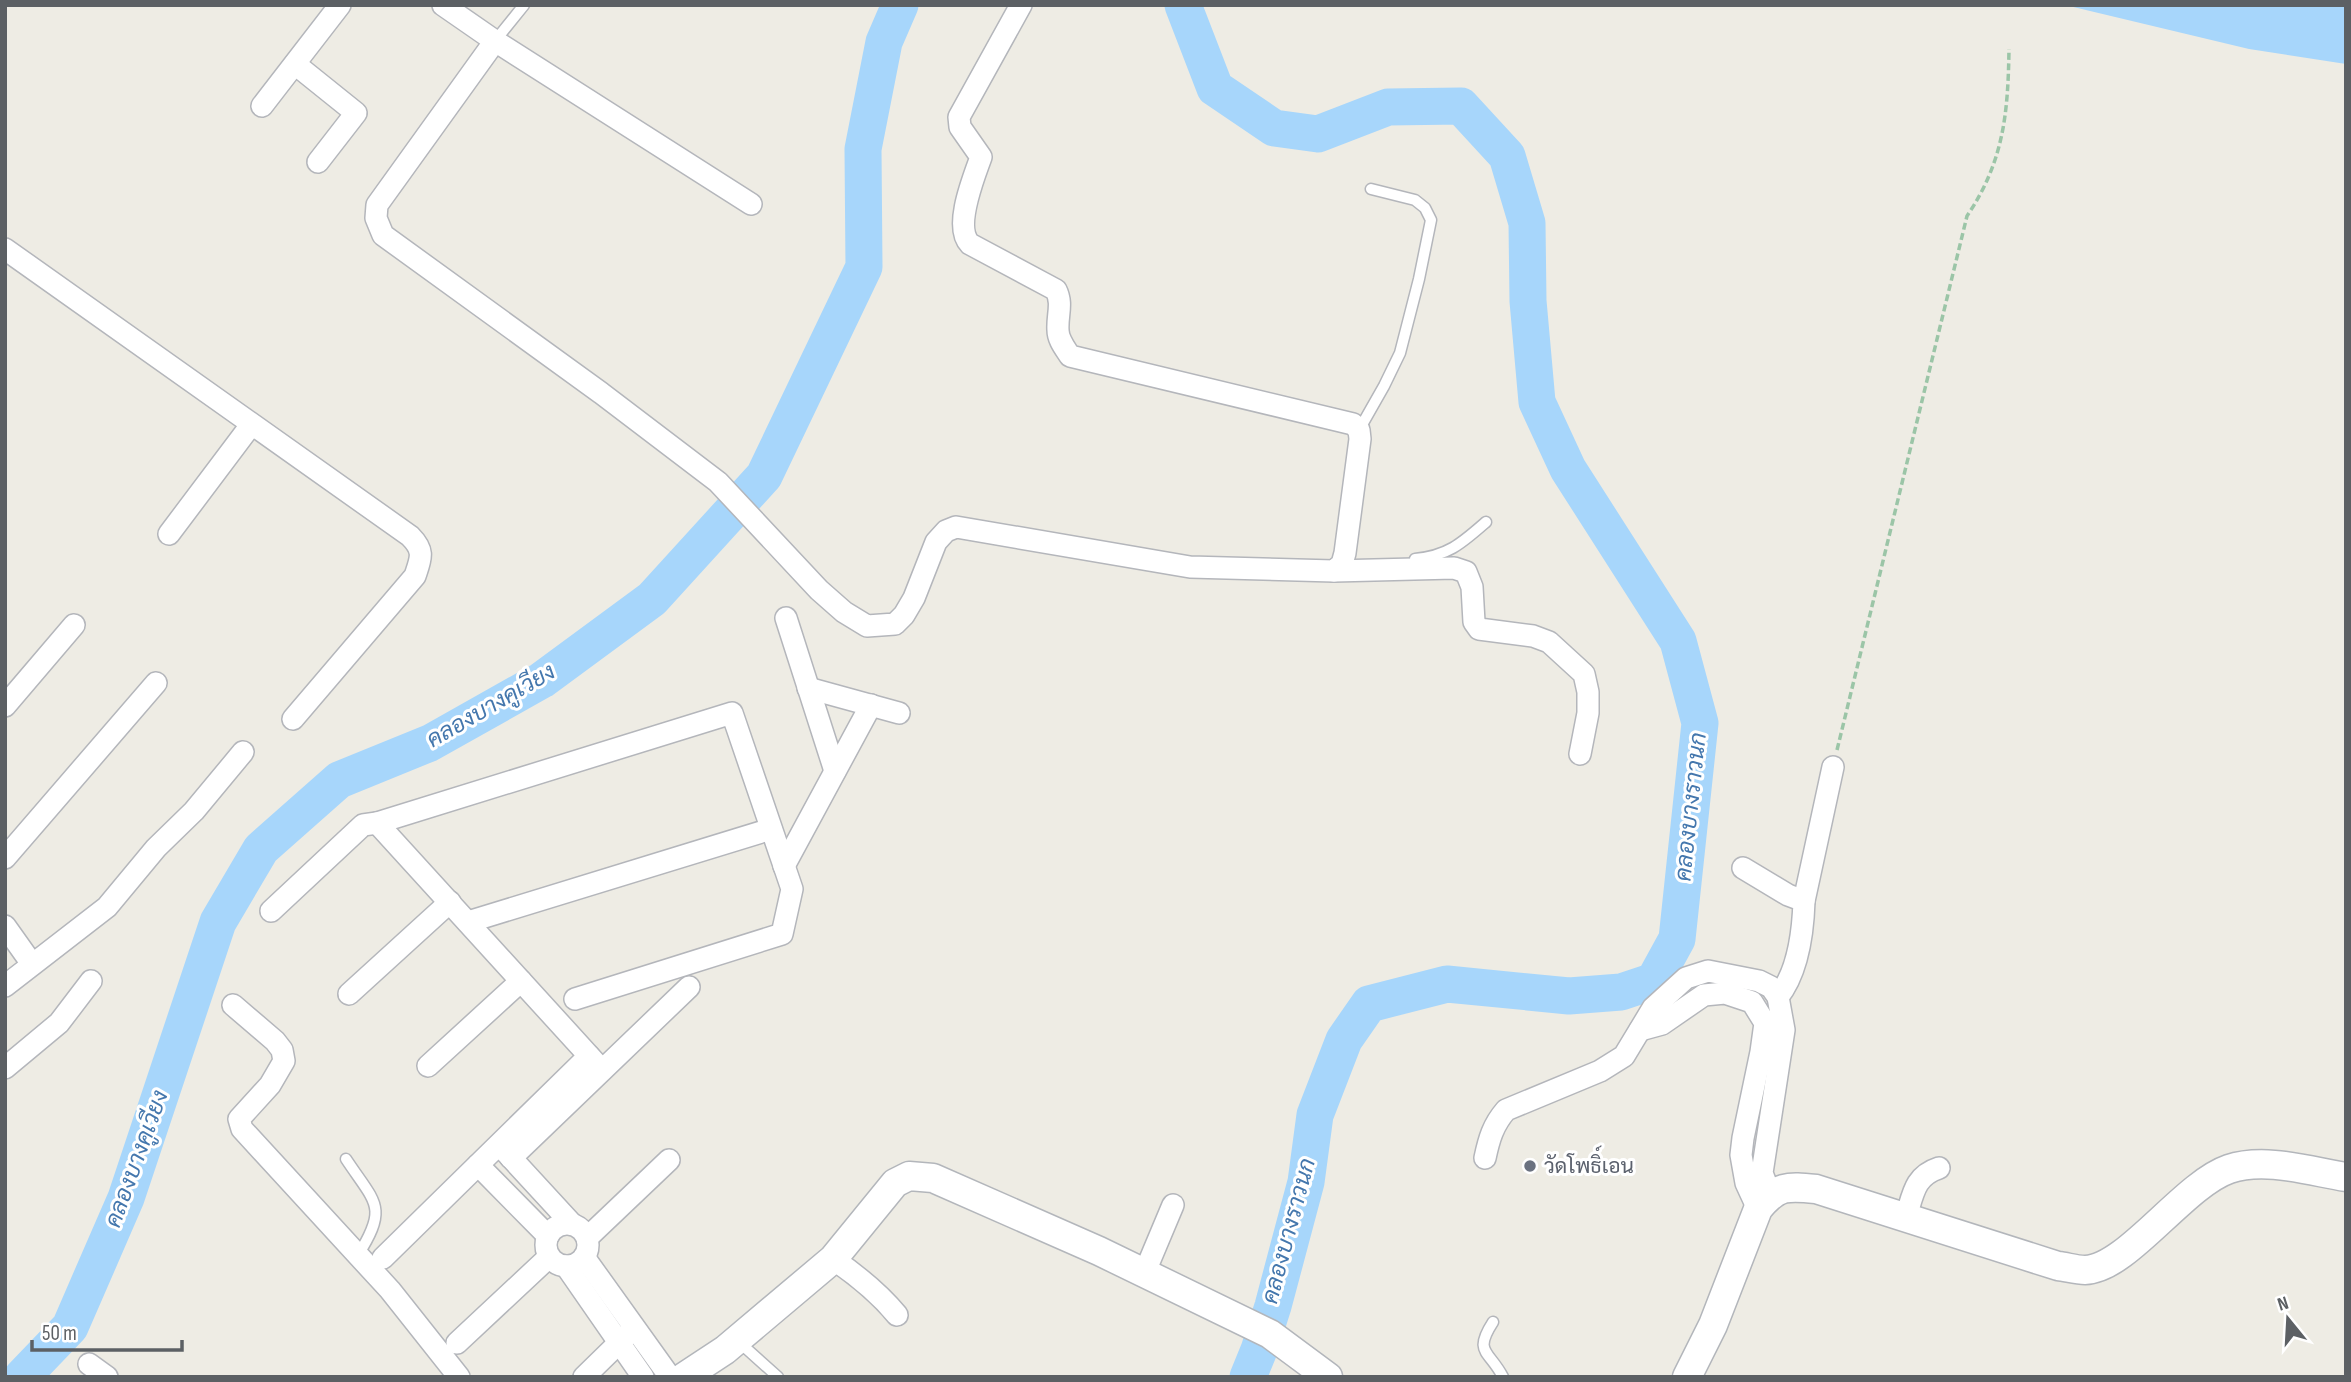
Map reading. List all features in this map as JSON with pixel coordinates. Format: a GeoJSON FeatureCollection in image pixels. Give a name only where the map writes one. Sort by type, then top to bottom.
{"type":"FeatureCollection","features":[{"type":"Feature","properties":{"kind":"street"},"geometry":{"type":"LineString","coordinates":[[262,106],[340,5]]}},
{"type":"Feature","properties":{"kind":"street"},"geometry":{"type":"LineString","coordinates":[[443,5],[751,204]]}},
{"type":"Feature","properties":{"kind":"street"},"geometry":{"type":"LineString","coordinates":[[1021,5],[959,117],[960,127],[981,157],[962,220],[965,238],[970,244],[1056,290],[1060,299],[1058,332],[1061,343],[1070,356],[1353,424],[1359,430],[1360,439],[1345,553],[1342,564],[1334,571]]}},
{"type":"Feature","properties":{"kind":"street"},"geometry":{"type":"LineString","coordinates":[[495,41],[377,205],[376,218],[383,235],[601,393],[718,482],[819,590],[844,612],[867,626],[895,624],[904,615],[936,542],[946,531],[956,527],[1190,567],[1334,571],[1454,568],[1466,572],[1472,587],[1474,622],[1479,629],[1533,636],[1549,642],[1584,674],[1588,692],[1588,713],[1580,754]]}},
{"type":"Feature","properties":{"kind":"street"},"geometry":{"type":"LineString","coordinates":[[295,64],[356,113],[318,162]]}},
{"type":"Feature","properties":{"kind":"street"},"geometry":{"type":"LineString","coordinates":[[5,249],[419,545],[421,556],[415,576],[293,719]]}},
{"type":"Feature","properties":{"kind":"street"},"geometry":{"type":"LineString","coordinates":[[169,534],[251,425]]}},
{"type":"Feature","properties":{"kind":"street"},"geometry":{"type":"LineString","coordinates":[[786,618],[835,771]]}},
{"type":"Feature","properties":{"kind":"street"},"geometry":{"type":"LineString","coordinates":[[5,706],[74,625]]}},
{"type":"Feature","properties":{"kind":"street"},"geometry":{"type":"LineString","coordinates":[[5,858],[156,683]]}},
{"type":"Feature","properties":{"kind":"street"},"geometry":{"type":"LineString","coordinates":[[808,688],[899,713]]}},
{"type":"Feature","properties":{"kind":"street"},"geometry":{"type":"LineString","coordinates":[[784,866],[871,705]]}},
{"type":"Feature","properties":{"kind":"street"},"geometry":{"type":"LineString","coordinates":[[271,911],[363,825],[377,823],[732,713],[792,890],[782,934],[575,999]]}},
{"type":"Feature","properties":{"kind":"street"},"geometry":{"type":"LineString","coordinates":[[5,986],[107,907],[243,752]]}},
{"type":"Feature","properties":{"kind":"street"},"geometry":{"type":"LineString","coordinates":[[1778,997],[1793,973],[1804,901],[1833,767]]}},
{"type":"Feature","properties":{"kind":"street"},"geometry":{"type":"LineString","coordinates":[[377,823],[595,1063]]}},
{"type":"Feature","properties":{"kind":"street"},"geometry":{"type":"LineString","coordinates":[[468,922],[771,829]]}},
{"type":"Feature","properties":{"kind":"street"},"geometry":{"type":"LineString","coordinates":[[1743,868],[1788,895],[1804,901]]}},
{"type":"Feature","properties":{"kind":"street"},"geometry":{"type":"LineString","coordinates":[[349,994],[450,902]]}},
{"type":"Feature","properties":{"kind":"street"},"geometry":{"type":"LineString","coordinates":[[5,926],[32,964]]}},
{"type":"Feature","properties":{"kind":"street"},"geometry":{"type":"LineString","coordinates":[[1485,1157],[1491,1132],[1506,1110],[1600,1071],[1624,1056],[1653,1008],[1686,978],[1709,971],[1759,981],[1771,987],[1778,997],[1784,1031],[1762,1173],[1764,1202],[1713,1325],[1687,1377]]}},
{"type":"Feature","properties":{"kind":"street"},"geometry":{"type":"LineString","coordinates":[[5,1068],[59,1023],[91,981]]}},
{"type":"Feature","properties":{"kind":"street"},"geometry":{"type":"LineString","coordinates":[[428,1066],[521,981]]}},
{"type":"Feature","properties":{"kind":"street"},"geometry":{"type":"LineString","coordinates":[[383,1258],[478,1165],[505,1151],[595,1063],[689,986]]}},
{"type":"Feature","properties":{"kind":"street"},"geometry":{"type":"LineString","coordinates":[[1640,1030],[1661,1024],[1704,995],[1725,993],[1752,1002],[1765,1023],[1762,1052],[1741,1156],[1746,1183],[1764,1202]]}},
{"type":"Feature","properties":{"kind":"street"},"geometry":{"type":"LineString","coordinates":[[233,1005],[282,1050],[284,1061],[270,1085],[239,1119],[242,1129],[390,1290],[459,1377]]}},
{"type":"Feature","properties":{"kind":"street"},"geometry":{"type":"LineString","coordinates":[[505,1151],[627,1335],[670,1377]]}},
{"type":"Feature","properties":{"kind":"street"},"geometry":{"type":"LineString","coordinates":[[457,1343],[669,1160]]}},
{"type":"Feature","properties":{"kind":"street"},"geometry":{"type":"LineString","coordinates":[[1764,1202],[1793,1187],[1816,1189],[2046,1262],[2086,1270],[2102,1266],[2118,1257],[2213,1175],[2232,1168],[2260,1164],[2346,1177]]}},
{"type":"Feature","properties":{"kind":"street"},"geometry":{"type":"LineString","coordinates":[[478,1165],[568,1246]]}},
{"type":"Feature","properties":{"kind":"street"},"geometry":{"type":"LineString","coordinates":[[1906,1217],[1923,1175],[1939,1168]]}},
{"type":"Feature","properties":{"kind":"street"},"geometry":{"type":"LineString","coordinates":[[684,1377],[737,1340],[833,1259],[895,1183],[909,1176],[933,1178],[1144,1273],[1270,1334],[1328,1377]]}},
{"type":"Feature","properties":{"kind":"street"},"geometry":{"type":"LineString","coordinates":[[1144,1273],[1173,1205]]}},
{"type":"Feature","properties":{"kind":"street"},"geometry":{"type":"LineString","coordinates":[[833,1259],[867,1283],[897,1315]]}},
{"type":"Feature","properties":{"kind":"street"},"geometry":{"type":"LineString","coordinates":[[584,1377],[627,1335]]}},
{"type":"Feature","properties":{"kind":"street"},"geometry":{"type":"LineString","coordinates":[[627,1335],[643,1377]]}},
{"type":"Feature","properties":{"kind":"street"},"geometry":{"type":"LineString","coordinates":[[89,1364],[107,1377]]}},
{"type":"Feature","properties":{"kind":"lane"},"geometry":{"type":"LineString","coordinates":[[495,41],[524,5]]}},
{"type":"Feature","properties":{"kind":"lane"},"geometry":{"type":"LineString","coordinates":[[1359,430],[1400,353],[1431,220],[1425,208],[1415,200],[1371,189]]}},
{"type":"Feature","properties":{"kind":"lane"},"geometry":{"type":"LineString","coordinates":[[1383,569],[1401,561],[1434,557],[1453,550],[1486,522]]}},
{"type":"Feature","properties":{"kind":"lane"},"geometry":{"type":"LineString","coordinates":[[346,1159],[375,1204],[377,1217],[373,1231],[358,1255]]}},
{"type":"Feature","properties":{"kind":"lane"},"geometry":{"type":"LineString","coordinates":[[1493,1322],[1482,1338],[1483,1346],[1503,1377]]}},
{"type":"Feature","properties":{"kind":"lane"},"geometry":{"type":"LineString","coordinates":[[737,1340],[778,1377]]}},
{"type":"Feature","properties":{"kind":"path"},"geometry":{"type":"LineString","coordinates":[[1833,767],[1967,216],[1984,192],[2001,144],[2008,100],[2009,48]]}},
{"type":"Feature","properties":{"kind":"water"},"geometry":{"type":"Polygon","coordinates":[[[2065,5],[2346,5],[2346,64],[2249,49],[2065,5]]]}},
{"type":"Feature","properties":{"kind":"waterway","name":"คลองบางคูเวียง"},"geometry":{"type":"LineString","coordinates":[[22,1377],[70,1327],[126,1198],[218,922],[261,849],[339,780],[430,743],[542,680],[652,599],[764,476],[864,267],[863,149],[884,42],[900,5]]}},
{"type":"Feature","properties":{"kind":"waterway","name":"คลองบางราวนก"},"geometry":{"type":"LineString","coordinates":[[1183,5],[1215,88],[1274,128],[1318,134],[1388,107],[1461,106],[1507,156],[1527,223],[1528,301],[1537,402],[1568,469],[1678,641],[1700,723],[1677,939],[1654,981],[1621,992],[1569,996],[1447,984],[1369,1004],[1344,1040],[1315,1115],[1306,1182],[1273,1306],[1248,1377]]}},
{"type":"Feature","properties":{"kind":"place","name":"วัดโพธิ์เอน"},"geometry":{"type":"Point","coordinates":[1530,1166]}}]}
